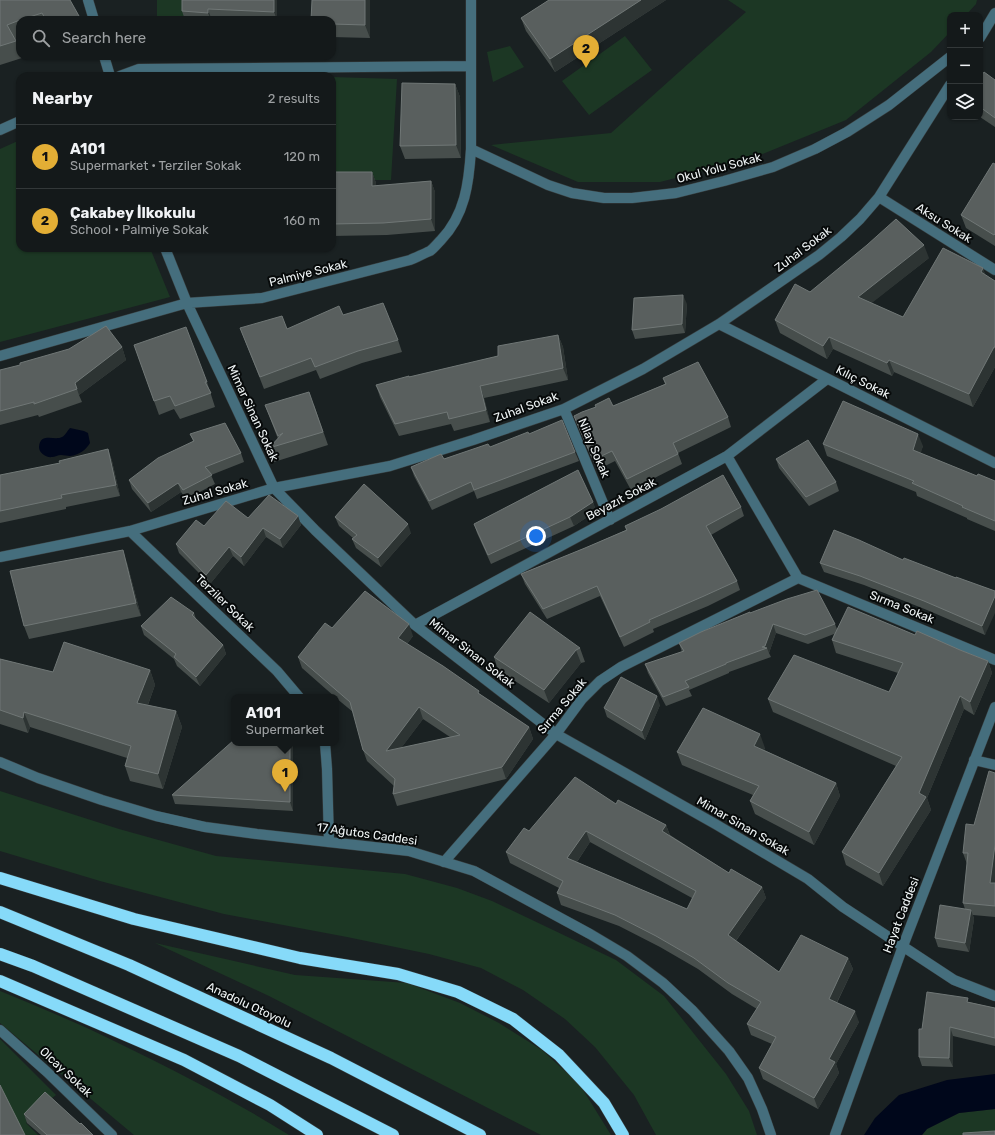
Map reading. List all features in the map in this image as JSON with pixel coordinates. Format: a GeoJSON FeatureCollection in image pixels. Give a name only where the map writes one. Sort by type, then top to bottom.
{"type":"FeatureCollection","features":[{"type":"Feature","properties":{"kind":"highway"},"geometry":{"type":"LineString","coordinates":[[0,878],[134,919],[300,958],[398,974],[458,992],[513,1018],[559,1055],[604,1102],[623,1135]]}},
{"type":"Feature","properties":{"kind":"highway","name":"Anadolu Otoyolu"},"geometry":{"type":"LineString","coordinates":[[0,912],[129,965],[331,1058],[480,1135]]}},
{"type":"Feature","properties":{"kind":"highway"},"geometry":{"type":"LineString","coordinates":[[0,954],[33,966],[239,1056],[393,1135]]}},
{"type":"Feature","properties":{"kind":"highway"},"geometry":{"type":"LineString","coordinates":[[0,981],[184,1060],[270,1105],[317,1135]]}},
{"type":"Feature","properties":{"kind":"street"},"geometry":{"type":"LineString","coordinates":[[88,0],[93,16]]}},
{"type":"Feature","properties":{"kind":"street","name":"Palmiye Sokak"},"geometry":{"type":"LineString","coordinates":[[0,356],[187,303],[262,298],[410,260],[431,250],[447,234],[459,214],[466,193],[470,172],[471,0]]}},
{"type":"Feature","properties":{"kind":"street"},"geometry":{"type":"LineString","coordinates":[[983,32],[995,13]]}},
{"type":"Feature","properties":{"kind":"street","name":"Okul Yolu Sokak"},"geometry":{"type":"LineString","coordinates":[[471,149],[548,185],[572,193],[604,198],[632,198],[676,193],[772,167],[816,149],[847,132],[889,105],[947,59]]}},
{"type":"Feature","properties":{"kind":"street"},"geometry":{"type":"LineString","coordinates":[[105,60],[109,72]]}},
{"type":"Feature","properties":{"kind":"street"},"geometry":{"type":"LineString","coordinates":[[131,72],[139,69],[471,66]]}},
{"type":"Feature","properties":{"kind":"street","name":"Zuhal Sokak"},"geometry":{"type":"LineString","coordinates":[[0,557],[130,530],[274,488],[390,466],[473,440],[564,408],[644,368],[719,324],[819,255],[860,219],[879,197],[947,90]]}},
{"type":"Feature","properties":{"kind":"street"},"geometry":{"type":"LineString","coordinates":[[0,130],[16,123]]}},
{"type":"Feature","properties":{"kind":"street","name":"Aksu Sokak"},"geometry":{"type":"LineString","coordinates":[[879,197],[995,270]]}},
{"type":"Feature","properties":{"kind":"street","name":"Mimar Sinan Sokak"},"geometry":{"type":"LineString","coordinates":[[167,252],[187,303],[274,488],[315,530],[415,625],[556,734],[717,825],[808,879],[843,907],[954,980],[995,996]]}},
{"type":"Feature","properties":{"kind":"street","name":"Kılıç Sokak"},"geometry":{"type":"LineString","coordinates":[[719,324],[995,463]]}},
{"type":"Feature","properties":{"kind":"street","name":"Beyazıt Sokak"},"geometry":{"type":"LineString","coordinates":[[415,625],[727,456],[828,379]]}},
{"type":"Feature","properties":{"kind":"street","name":"Nilay Sokak"},"geometry":{"type":"LineString","coordinates":[[564,408],[610,520]]}},
{"type":"Feature","properties":{"kind":"street"},"geometry":{"type":"LineString","coordinates":[[727,456],[798,578]]}},
{"type":"Feature","properties":{"kind":"street","name":"Terziler Sokak"},"geometry":{"type":"LineString","coordinates":[[130,530],[277,671],[296,694]]}},
{"type":"Feature","properties":{"kind":"street","name":"Sırma Sokak"},"geometry":{"type":"LineString","coordinates":[[444,862],[556,734],[582,699],[600,681],[621,667],[798,578],[995,660]]}},
{"type":"Feature","properties":{"kind":"street","name":"Hayat Caddesi"},"geometry":{"type":"LineString","coordinates":[[835,1135],[903,946],[995,707]]}},
{"type":"Feature","properties":{"kind":"street"},"geometry":{"type":"LineString","coordinates":[[325,746],[329,842]]}},
{"type":"Feature","properties":{"kind":"street"},"geometry":{"type":"LineString","coordinates":[[974,760],[995,765]]}},
{"type":"Feature","properties":{"kind":"street","name":"17 Ağutos Caddesi"},"geometry":{"type":"LineString","coordinates":[[0,762],[38,778],[102,800],[156,816],[205,827],[409,851],[474,871],[590,934],[627,956],[663,983],[693,1011],[729,1051],[748,1078],[762,1109],[771,1135]]}},
{"type":"Feature","properties":{"kind":"street","name":"Olcay Sokak"},"geometry":{"type":"LineString","coordinates":[[0,1030],[47,1072],[112,1135]]}},
{"type":"Feature","properties":{"kind":"green space"},"geometry":{"type":"Polygon","coordinates":[[[157,0],[218,0],[218,16],[157,16],[157,0]]]}},
{"type":"Feature","properties":{"kind":"green space"},"geometry":{"type":"Polygon","coordinates":[[[728,0],[977,0],[976,4],[969,12],[947,12],[947,35],[931,52],[846,120],[750,159],[660,182],[578,182],[491,145],[611,133],[746,12],[728,0]]]}},
{"type":"Feature","properties":{"kind":"green space"},"geometry":{"type":"Polygon","coordinates":[[[625,36],[652,70],[589,115],[562,81],[625,36]]]}},
{"type":"Feature","properties":{"kind":"green space"},"geometry":{"type":"Polygon","coordinates":[[[510,46],[524,67],[493,82],[487,52],[510,46]]]}},
{"type":"Feature","properties":{"kind":"green space"},"geometry":{"type":"Polygon","coordinates":[[[336,77],[397,79],[391,180],[336,180],[336,77]]]}},
{"type":"Feature","properties":{"kind":"green space"},"geometry":{"type":"Polygon","coordinates":[[[16,142],[16,252],[152,252],[170,297],[0,342],[0,149],[16,142]]]}},
{"type":"Feature","properties":{"kind":"green space"},"geometry":{"type":"Polygon","coordinates":[[[0,791],[119,829],[216,856],[405,874],[457,888],[492,901],[616,960],[664,996],[726,1074],[749,1111],[757,1135],[656,1135],[634,1095],[595,1047],[565,1019],[523,990],[481,968],[429,954],[224,914],[100,881],[0,851],[0,791]]]}},
{"type":"Feature","properties":{"kind":"green space"},"geometry":{"type":"Polygon","coordinates":[[[155,943],[295,975],[407,983],[460,1003],[499,1023],[542,1050],[580,1085],[611,1135],[541,1135],[269,996],[155,943]]]}},
{"type":"Feature","properties":{"kind":"green space"},"geometry":{"type":"Polygon","coordinates":[[[0,991],[87,1028],[164,1066],[215,1092],[289,1135],[134,1135],[0,1023],[0,991]]]}},
{"type":"Feature","properties":{"kind":"green space"},"geometry":{"type":"Polygon","coordinates":[[[0,1039],[56,1095],[26,1123],[38,1135],[21,1135],[0,1085],[0,1039]]]}},
{"type":"Feature","properties":{"kind":"green space"},"geometry":{"type":"Polygon","coordinates":[[[995,1109],[995,1135],[922,1135],[927,1129],[959,1113],[995,1109]]]}},
{"type":"Feature","properties":{"kind":"water"},"geometry":{"type":"Polygon","coordinates":[[[70,428],[88,433],[90,443],[84,450],[76,455],[70,456],[61,455],[50,457],[45,456],[42,453],[39,447],[42,440],[45,438],[62,437],[70,428]]]}},
{"type":"Feature","properties":{"kind":"water"},"geometry":{"type":"Polygon","coordinates":[[[995,1074],[995,1109],[959,1113],[927,1129],[922,1135],[864,1135],[875,1118],[899,1095],[947,1080],[995,1074]]]}},
{"type":"Feature","properties":{"kind":"building"},"geometry":{"type":"Polygon","coordinates":[[[0,0],[70,0],[79,16],[44,16],[42,13],[33,16],[16,16],[16,22],[7,25],[16,41],[0,46],[0,0]]]}},
{"type":"Feature","properties":{"kind":"building"},"geometry":{"type":"Polygon","coordinates":[[[182,0],[274,0],[274,12],[208,9],[208,13],[182,11],[182,0]]]}},
{"type":"Feature","properties":{"kind":"building"},"geometry":{"type":"Polygon","coordinates":[[[312,0],[365,0],[365,25],[336,24],[336,16],[311,16],[312,0]]]}},
{"type":"Feature","properties":{"kind":"building"},"geometry":{"type":"Polygon","coordinates":[[[549,0],[641,0],[550,59],[521,18],[549,0]]]}},
{"type":"Feature","properties":{"kind":"building"},"geometry":{"type":"Polygon","coordinates":[[[984,72],[995,80],[995,118],[983,109],[984,72]]]}},
{"type":"Feature","properties":{"kind":"building"},"geometry":{"type":"Polygon","coordinates":[[[402,83],[455,84],[456,145],[400,146],[402,83]]]}},
{"type":"Feature","properties":{"kind":"building"},"geometry":{"type":"Polygon","coordinates":[[[993,163],[995,164],[994,235],[961,215],[993,163]]]}},
{"type":"Feature","properties":{"kind":"building"},"geometry":{"type":"Polygon","coordinates":[[[336,172],[372,172],[372,186],[431,181],[431,219],[383,223],[336,224],[336,172]]]}},
{"type":"Feature","properties":{"kind":"building"},"geometry":{"type":"Polygon","coordinates":[[[896,219],[924,245],[858,297],[903,317],[943,248],[983,268],[981,272],[995,281],[995,347],[969,394],[889,360],[887,363],[829,337],[823,346],[775,320],[795,284],[810,292],[896,219]]]}},
{"type":"Feature","properties":{"kind":"building"},"geometry":{"type":"Polygon","coordinates":[[[683,295],[682,324],[632,330],[634,298],[683,295]]]}},
{"type":"Feature","properties":{"kind":"building"},"geometry":{"type":"Polygon","coordinates":[[[383,303],[398,340],[358,351],[315,367],[311,358],[260,377],[240,328],[282,316],[287,329],[339,306],[343,315],[383,303]]]}},
{"type":"Feature","properties":{"kind":"building"},"geometry":{"type":"Polygon","coordinates":[[[106,326],[122,347],[75,383],[77,389],[34,404],[34,402],[0,411],[0,370],[69,349],[106,326]]]}},
{"type":"Feature","properties":{"kind":"building"},"geometry":{"type":"Polygon","coordinates":[[[186,327],[207,382],[205,382],[211,393],[175,406],[170,396],[154,401],[134,345],[186,327]]]}},
{"type":"Feature","properties":{"kind":"building"},"geometry":{"type":"Polygon","coordinates":[[[558,335],[563,368],[480,386],[486,410],[449,419],[447,412],[395,424],[376,385],[498,356],[498,346],[558,335]]]}},
{"type":"Feature","properties":{"kind":"building"},"geometry":{"type":"Polygon","coordinates":[[[698,362],[728,417],[673,443],[678,454],[627,479],[612,451],[593,460],[574,416],[596,407],[595,405],[609,398],[613,406],[666,384],[663,378],[698,362]]]}},
{"type":"Feature","properties":{"kind":"building"},"geometry":{"type":"Polygon","coordinates":[[[309,392],[323,432],[269,448],[283,433],[278,436],[265,405],[309,392]]]}},
{"type":"Feature","properties":{"kind":"building"},"geometry":{"type":"Polygon","coordinates":[[[843,401],[918,434],[913,450],[977,476],[978,474],[995,481],[995,521],[912,483],[914,481],[823,444],[843,401]]]}},
{"type":"Feature","properties":{"kind":"building"},"geometry":{"type":"Polygon","coordinates":[[[562,420],[575,452],[474,490],[471,482],[429,501],[411,467],[441,454],[444,459],[488,444],[490,447],[528,432],[529,434],[562,420]]]}},
{"type":"Feature","properties":{"kind":"building"},"geometry":{"type":"Polygon","coordinates":[[[225,423],[241,453],[205,467],[212,475],[183,490],[178,483],[148,503],[129,480],[158,458],[194,441],[190,434],[225,423]]]}},
{"type":"Feature","properties":{"kind":"building"},"geometry":{"type":"Polygon","coordinates":[[[808,440],[836,482],[806,497],[776,459],[808,440]]]}},
{"type":"Feature","properties":{"kind":"building"},"geometry":{"type":"Polygon","coordinates":[[[108,449],[116,485],[61,495],[62,498],[0,511],[0,475],[60,463],[59,461],[108,449]]]}},
{"type":"Feature","properties":{"kind":"building"},"geometry":{"type":"Polygon","coordinates":[[[578,470],[593,502],[570,517],[488,555],[474,524],[578,470]]]}},
{"type":"Feature","properties":{"kind":"building"},"geometry":{"type":"Polygon","coordinates":[[[723,475],[741,507],[706,526],[737,581],[649,620],[650,622],[620,637],[597,586],[543,609],[521,574],[627,530],[625,526],[661,509],[723,475]]]}},
{"type":"Feature","properties":{"kind":"building"},"geometry":{"type":"Polygon","coordinates":[[[364,484],[408,524],[378,558],[352,539],[357,535],[335,517],[364,484]]]}},
{"type":"Feature","properties":{"kind":"building"},"geometry":{"type":"Polygon","coordinates":[[[269,495],[298,516],[280,539],[263,528],[241,557],[229,547],[206,575],[176,544],[196,520],[204,526],[226,501],[248,518],[269,495]]]}},
{"type":"Feature","properties":{"kind":"building"},"geometry":{"type":"Polygon","coordinates":[[[834,530],[903,560],[904,558],[995,591],[995,596],[982,626],[860,576],[820,563],[834,530]]]}},
{"type":"Feature","properties":{"kind":"building"},"geometry":{"type":"Polygon","coordinates":[[[123,550],[136,603],[24,626],[10,571],[123,550]]]}},
{"type":"Feature","properties":{"kind":"building"},"geometry":{"type":"Polygon","coordinates":[[[817,590],[835,624],[805,635],[773,624],[765,646],[762,647],[767,648],[726,663],[685,681],[689,687],[663,697],[645,664],[684,651],[679,643],[701,632],[750,612],[817,590]]]}},
{"type":"Feature","properties":{"kind":"building"},"geometry":{"type":"Polygon","coordinates":[[[365,591],[409,624],[398,638],[443,666],[479,691],[478,693],[529,727],[502,767],[393,794],[395,779],[363,750],[350,702],[298,657],[325,623],[332,628],[365,591]],[[419,707],[386,751],[460,735],[419,707]]]}},
{"type":"Feature","properties":{"kind":"building"},"geometry":{"type":"Polygon","coordinates":[[[171,597],[194,613],[192,615],[223,645],[196,677],[174,657],[176,654],[141,626],[171,597]]]}},
{"type":"Feature","properties":{"kind":"building"},"geometry":{"type":"Polygon","coordinates":[[[848,607],[915,635],[917,631],[988,661],[970,702],[960,696],[919,793],[926,797],[879,873],[842,852],[902,757],[768,699],[794,655],[889,692],[903,663],[832,640],[848,607]]]}},
{"type":"Feature","properties":{"kind":"building"},"geometry":{"type":"Polygon","coordinates":[[[530,612],[580,648],[576,650],[544,690],[494,657],[530,612]]]}},
{"type":"Feature","properties":{"kind":"building"},"geometry":{"type":"Polygon","coordinates":[[[64,642],[150,670],[137,703],[176,711],[158,774],[125,766],[131,746],[24,712],[23,718],[0,710],[0,659],[53,672],[64,642]]]}},
{"type":"Feature","properties":{"kind":"building"},"geometry":{"type":"Polygon","coordinates":[[[621,677],[657,696],[642,731],[604,708],[621,677]]]}},
{"type":"Feature","properties":{"kind":"building"},"geometry":{"type":"Polygon","coordinates":[[[703,708],[760,734],[754,746],[836,783],[809,832],[750,801],[759,786],[677,752],[703,708]]]}},
{"type":"Feature","properties":{"kind":"building"},"geometry":{"type":"Polygon","coordinates":[[[231,743],[231,746],[290,746],[290,802],[172,795],[231,743]]]}},
{"type":"Feature","properties":{"kind":"building"},"geometry":{"type":"Polygon","coordinates":[[[989,771],[995,773],[995,845],[990,883],[995,883],[995,906],[963,903],[968,853],[963,853],[966,824],[974,825],[989,771]]]}},
{"type":"Feature","properties":{"kind":"building"},"geometry":{"type":"Polygon","coordinates":[[[575,777],[616,804],[618,800],[666,825],[662,831],[729,873],[731,869],[762,887],[728,935],[779,972],[801,935],[848,958],[829,999],[855,1011],[829,1059],[835,1062],[814,1098],[759,1068],[776,1037],[747,1024],[761,1002],[728,983],[694,958],[656,936],[615,915],[557,893],[563,881],[506,852],[524,828],[529,831],[575,777]],[[586,831],[567,858],[687,909],[696,891],[586,831]]]}},
{"type":"Feature","properties":{"kind":"building"},"geometry":{"type":"Polygon","coordinates":[[[940,905],[971,910],[965,943],[935,938],[940,905]]]}},
{"type":"Feature","properties":{"kind":"building"},"geometry":{"type":"Polygon","coordinates":[[[927,992],[968,998],[967,1002],[995,1008],[995,1038],[950,1027],[949,1058],[919,1057],[919,1029],[922,1029],[927,992]]]}},
{"type":"Feature","properties":{"kind":"building"},"geometry":{"type":"Polygon","coordinates":[[[0,1085],[25,1135],[0,1135],[0,1085]]]}},
{"type":"Feature","properties":{"kind":"building"},"geometry":{"type":"Polygon","coordinates":[[[45,1092],[93,1135],[47,1135],[24,1114],[45,1092]]]}},
{"type":"Feature","properties":{"kind":"building"},"geometry":{"type":"Polygon","coordinates":[[[995,1131],[995,1135],[963,1135],[963,1133],[995,1131]]]}},
{"type":"Feature","properties":{"kind":"place","name":"Çakabey İlkokulu"},"geometry":{"type":"Point","coordinates":[586,68]}},
{"type":"Feature","properties":{"kind":"place","name":"A101"},"geometry":{"type":"Point","coordinates":[285,792]}}]}
